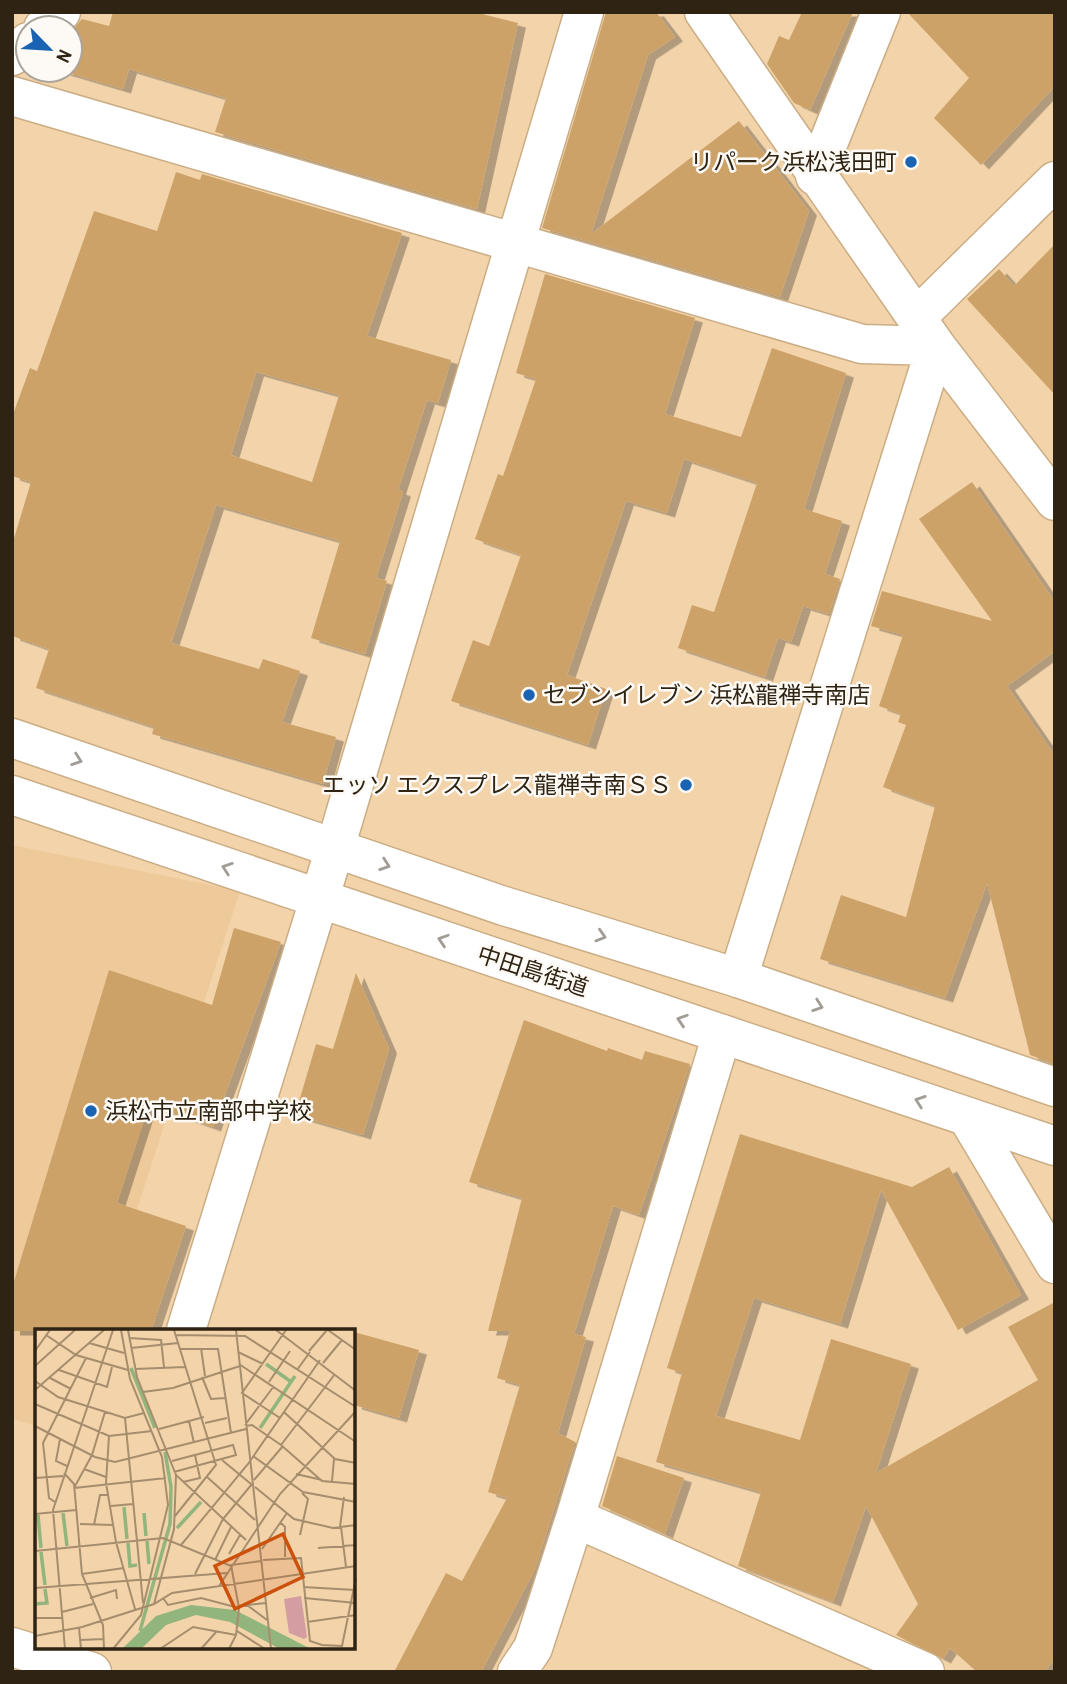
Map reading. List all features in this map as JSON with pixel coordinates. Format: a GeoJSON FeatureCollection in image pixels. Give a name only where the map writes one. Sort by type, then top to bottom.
{"type":"FeatureCollection","features":[{"type":"Feature","properties":{"kind":"street"},"geometry":{"type":"LineString","coordinates":[[187,1329],[335,848],[584,12]]}},
{"type":"Feature","properties":{"kind":"street"},"geometry":{"type":"LineString","coordinates":[[704,12],[815,176],[926,332],[1053,495]]}},
{"type":"Feature","properties":{"kind":"street"},"geometry":{"type":"LineString","coordinates":[[815,176],[881,12]]}},
{"type":"Feature","properties":{"kind":"street"},"geometry":{"type":"LineString","coordinates":[[15,106],[862,344],[926,332]]}},
{"type":"Feature","properties":{"kind":"street"},"geometry":{"type":"LineString","coordinates":[[738,978],[926,332],[1055,181]]}},
{"type":"Feature","properties":{"kind":"street"},"geometry":{"type":"LineString","coordinates":[[12,738],[504,906],[738,978],[1055,1087]]}},
{"type":"Feature","properties":{"kind":"street","name":"中田島街道"},"geometry":{"type":"LineString","coordinates":[[12,795],[1055,1146]]}},
{"type":"Feature","properties":{"kind":"street"},"geometry":{"type":"LineString","coordinates":[[517,1672],[533,1648],[575,1518],[722,1034]]}},
{"type":"Feature","properties":{"kind":"street"},"geometry":{"type":"LineString","coordinates":[[968,1118],[1055,1264]]}},
{"type":"Feature","properties":{"kind":"street"},"geometry":{"type":"LineString","coordinates":[[575,1518],[925,1672]]}},
{"type":"Feature","properties":{"kind":"street"},"geometry":{"type":"LineString","coordinates":[[26,1651],[92,1672]]}},
{"type":"Feature","properties":{"kind":"shaded area","name":"浜松市立南部中学校"},"geometry":{"type":"Polygon","coordinates":[[[12,845],[240,891],[98,1329],[35,1329],[35,1425],[12,1419],[12,845]]]}},
{"type":"Feature","properties":{"kind":"building"},"geometry":{"type":"Polygon","coordinates":[[[113,12],[474,12],[518,23],[477,209],[215,132],[226,98],[129,69],[123,89],[84,77],[84,20],[109,26],[113,12]]]}},
{"type":"Feature","properties":{"kind":"building"},"geometry":{"type":"Polygon","coordinates":[[[606,12],[656,12],[675,37],[648,55],[591,234],[739,121],[809,211],[780,297],[542,228],[606,12]]]}},
{"type":"Feature","properties":{"kind":"building"},"geometry":{"type":"Polygon","coordinates":[[[802,12],[853,12],[810,110],[794,103],[767,64],[779,36],[789,40],[802,12]]]}},
{"type":"Feature","properties":{"kind":"building"},"geometry":{"type":"Polygon","coordinates":[[[907,12],[1055,12],[1055,86],[981,165],[934,118],[969,78],[907,12]]]}},
{"type":"Feature","properties":{"kind":"building"},"geometry":{"type":"Polygon","coordinates":[[[176,172],[200,180],[202,174],[402,233],[367,336],[451,360],[438,403],[427,400],[398,490],[403,492],[376,578],[387,581],[365,654],[311,638],[340,541],[216,505],[171,643],[259,669],[263,659],[300,671],[282,722],[336,737],[323,784],[152,734],[154,727],[36,688],[49,649],[12,636],[12,545],[31,482],[12,476],[12,417],[30,368],[37,371],[94,211],[157,231],[176,172]],[[256,372],[231,455],[312,482],[339,395],[256,372]]]}},
{"type":"Feature","properties":{"kind":"building"},"geometry":{"type":"Polygon","coordinates":[[[1055,244],[1055,395],[967,299],[999,269],[1014,286],[1055,244]]]}},
{"type":"Feature","properties":{"kind":"building"},"geometry":{"type":"Polygon","coordinates":[[[545,274],[695,318],[665,414],[741,437],[772,348],[846,373],[804,509],[842,521],[825,574],[840,579],[829,614],[803,606],[791,642],[778,638],[765,677],[678,648],[692,605],[714,612],[757,483],[684,459],[667,513],[626,501],[567,675],[606,689],[588,745],[451,701],[473,640],[489,646],[521,555],[475,539],[498,474],[503,476],[536,379],[516,373],[545,274]]]}},
{"type":"Feature","properties":{"kind":"building"},"geometry":{"type":"Polygon","coordinates":[[[972,482],[1055,602],[1055,651],[1007,686],[1055,756],[1055,1064],[1030,1055],[987,883],[945,998],[820,959],[841,895],[906,917],[935,806],[883,787],[906,725],[898,722],[901,714],[879,706],[903,635],[871,626],[882,591],[992,621],[919,519],[972,482]]]}},
{"type":"Feature","properties":{"kind":"building"},"geometry":{"type":"Polygon","coordinates":[[[234,928],[281,942],[213,1127],[149,1104],[117,1203],[186,1226],[152,1329],[12,1331],[12,1288],[109,970],[212,1005],[234,928]]]}},
{"type":"Feature","properties":{"kind":"building"},"geometry":{"type":"Polygon","coordinates":[[[356,973],[389,1049],[363,1135],[295,1115],[316,1044],[333,1049],[356,973]]]}},
{"type":"Feature","properties":{"kind":"building"},"geometry":{"type":"Polygon","coordinates":[[[524,1020],[607,1051],[608,1048],[642,1060],[645,1051],[690,1064],[639,1215],[613,1206],[574,1334],[586,1337],[558,1433],[575,1442],[535,1569],[481,1672],[394,1672],[446,1573],[462,1581],[507,1498],[488,1492],[520,1385],[497,1378],[510,1331],[488,1331],[522,1198],[469,1182],[524,1020]]]}},
{"type":"Feature","properties":{"kind":"building"},"geometry":{"type":"Polygon","coordinates":[[[740,1134],[912,1187],[949,1167],[1021,1295],[958,1330],[881,1190],[840,1324],[754,1298],[716,1416],[800,1440],[831,1339],[911,1364],[876,1473],[1038,1380],[1008,1327],[1055,1302],[1055,1659],[1044,1672],[977,1672],[950,1648],[943,1659],[896,1635],[918,1604],[866,1506],[833,1602],[738,1566],[761,1492],[656,1462],[682,1373],[667,1368],[740,1134]]]}},
{"type":"Feature","properties":{"kind":"building"},"geometry":{"type":"Polygon","coordinates":[[[355,1332],[419,1350],[399,1418],[355,1405],[355,1332]]]}},
{"type":"Feature","properties":{"kind":"building"},"geometry":{"type":"Polygon","coordinates":[[[617,1456],[684,1478],[665,1534],[602,1506],[617,1456]]]}},
{"type":"Feature","properties":{"kind":"place","name":"リパーク浜松浅田町"},"geometry":{"type":"Point","coordinates":[911,162]}},
{"type":"Feature","properties":{"kind":"place","name":"セブンイレブン 浜松龍禅寺南店"},"geometry":{"type":"Point","coordinates":[529,695]}},
{"type":"Feature","properties":{"kind":"place","name":"エッソ エクスプレス龍禅寺南ＳＳ"},"geometry":{"type":"Point","coordinates":[686,785]}},
{"type":"Feature","properties":{"kind":"place","name":"浜松市立南部中学校"},"geometry":{"type":"Point","coordinates":[91,1111]}}]}
